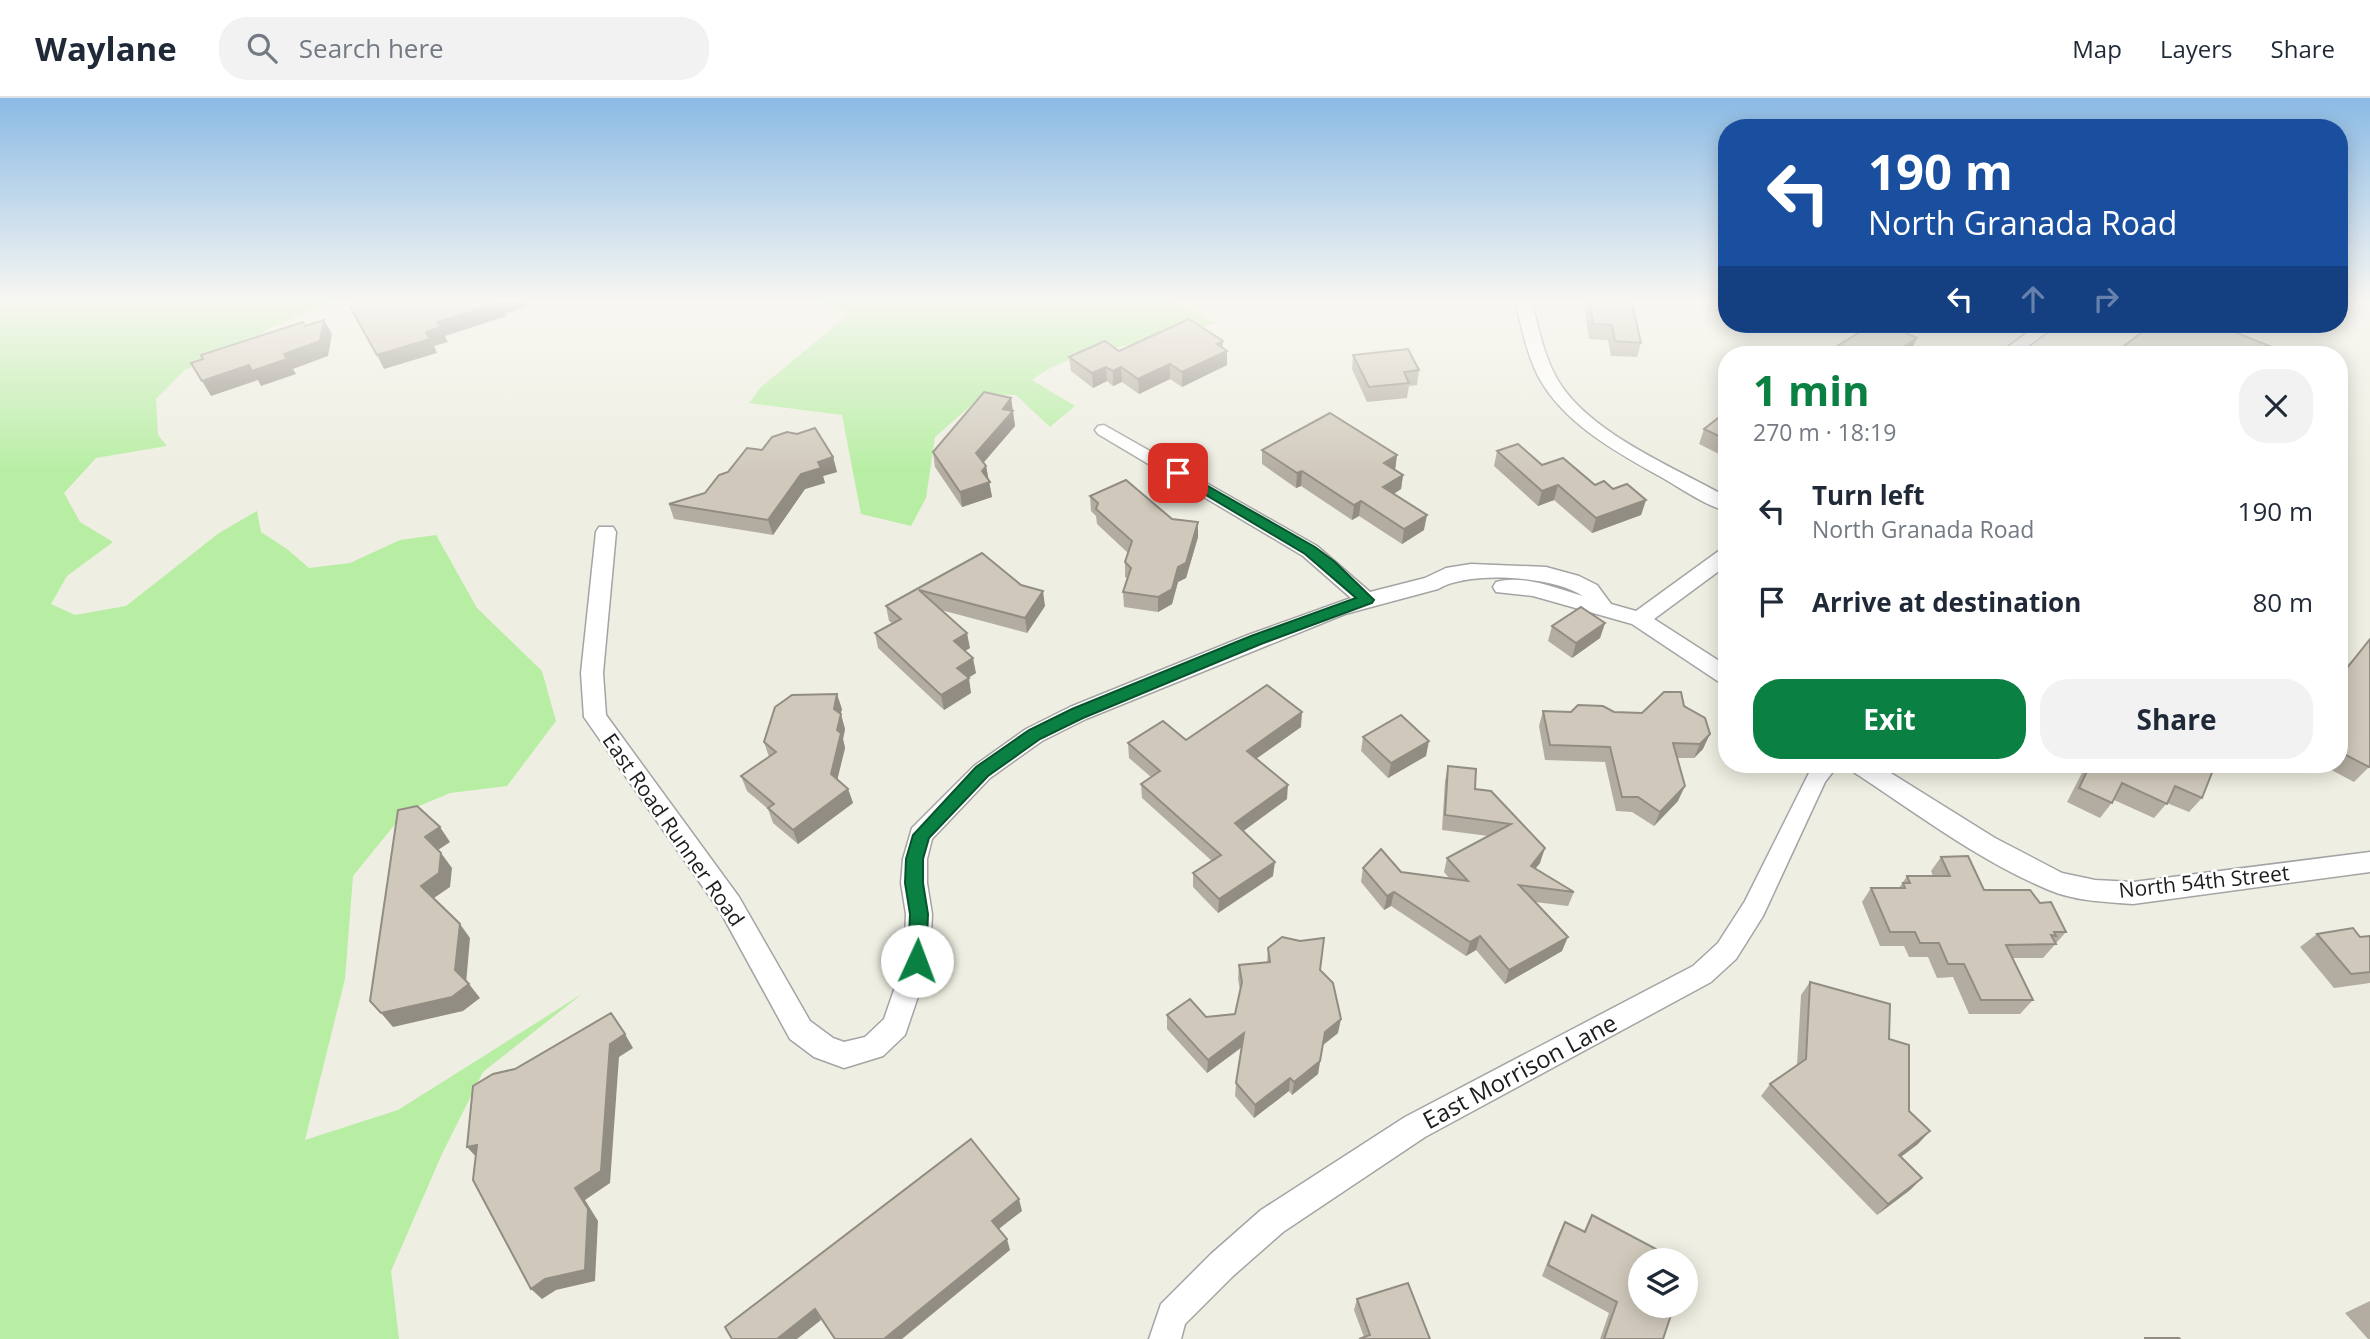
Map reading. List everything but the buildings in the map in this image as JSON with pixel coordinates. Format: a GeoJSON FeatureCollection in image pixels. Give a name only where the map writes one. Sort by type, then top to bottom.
{"type":"FeatureCollection","features":[{"type":"Feature","properties":{"kind":"street"},"geometry":{"type":"LineString","coordinates":[[1541,357],[1552,385],[1568,404],[1606,436],[1718,500]]}},
{"type":"Feature","properties":{"kind":"street"},"geometry":{"type":"LineString","coordinates":[[1104,430],[1310,551],[1330,565],[1367,600]]}},
{"type":"Feature","properties":{"kind":"street","name":"East Road Runner Road"},"geometry":{"type":"LineString","coordinates":[[606,532],[592,673],[595,717],[730,905],[800,1030],[824,1048],[844,1055],[873,1047],[895,1026],[917,961],[919,914],[914,883],[915,859],[921,835],[982,772],[1034,734],[1078,713],[1256,640],[1367,600],[1431,584],[1533,590],[1639,619]]}},
{"type":"Feature","properties":{"kind":"street"},"geometry":{"type":"LineString","coordinates":[[1718,562],[1639,619],[1718,670]]}},
{"type":"Feature","properties":{"kind":"street","name":"East Morrison Lane"},"geometry":{"type":"LineString","coordinates":[[1165,1339],[1172,1315],[1222,1265],[1272,1221],[1425,1121],[1702,974],[1727,950],[1755,908],[1819,773]]}},
{"type":"Feature","properties":{"kind":"street","name":"North 54th Street"},"geometry":{"type":"LineString","coordinates":[[1873,773],[1986,845],[2057,882],[2095,891],[2133,893],[2370,862]]}},
{"type":"Feature","properties":{"kind":"green space"},"geometry":{"type":"Polygon","coordinates":[[[0,357],[216,357],[185,370],[156,399],[158,435],[167,446],[96,458],[64,493],[80,522],[113,542],[67,576],[51,604],[75,615],[126,606],[219,533],[257,511],[261,532],[309,568],[350,563],[400,540],[436,535],[477,608],[542,671],[556,721],[507,786],[450,793],[405,812],[353,876],[345,979],[305,1140],[398,1110],[582,994],[483,1072],[442,1154],[391,1271],[399,1339],[0,1339],[0,357]]]}},
{"type":"Feature","properties":{"kind":"green space"},"geometry":{"type":"Polygon","coordinates":[[[797,357],[1078,357],[1061,363],[1032,380],[1075,406],[1050,427],[1016,395],[984,394],[935,437],[926,498],[911,526],[861,514],[842,415],[749,403],[761,387],[797,357]]]}},
{"type":"Feature","properties":{"kind":"route"},"geometry":{"type":"LineString","coordinates":[[917,961],[919,914],[914,883],[915,859],[921,835],[982,772],[1034,734],[1078,713],[1256,640],[1338,608],[1367,600],[1330,565],[1310,551],[1178,473]]}}]}
